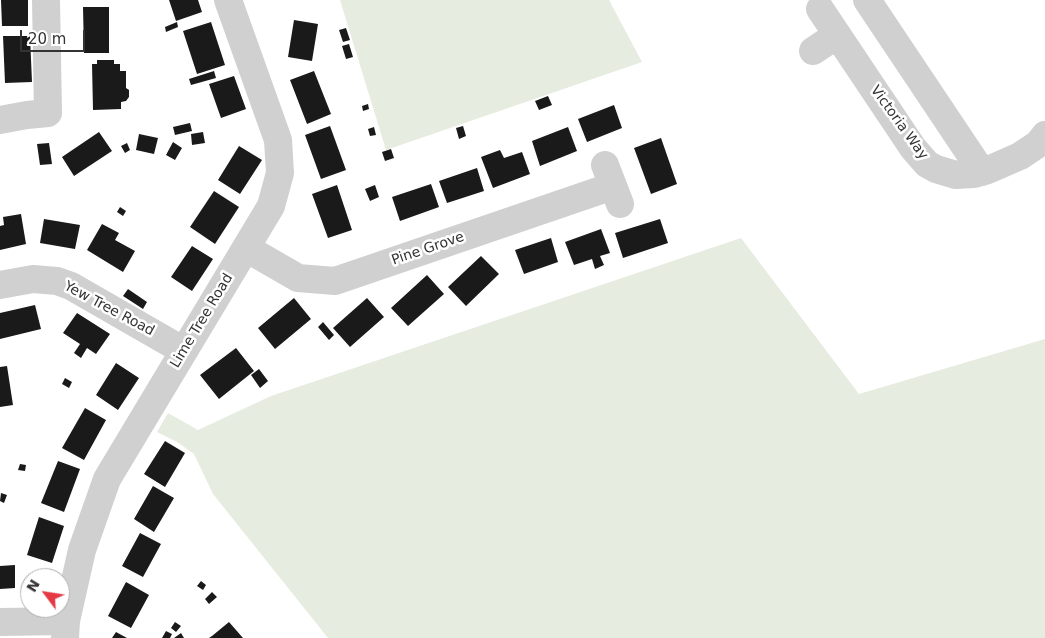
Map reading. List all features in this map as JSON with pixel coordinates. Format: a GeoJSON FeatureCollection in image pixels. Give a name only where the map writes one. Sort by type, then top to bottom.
{"type":"FeatureCollection","features":[{"type":"Feature","properties":{"kind":"street"},"geometry":{"type":"LineString","coordinates":[[0,120],[48,114],[46,0]]}},
{"type":"Feature","properties":{"kind":"street","name":"Lime Tree Road"},"geometry":{"type":"LineString","coordinates":[[65,630],[82,550],[107,479],[271,206],[280,173],[278,140],[228,0]]}},
{"type":"Feature","properties":{"kind":"street"},"geometry":{"type":"LineString","coordinates":[[867,0],[982,172]]}},
{"type":"Feature","properties":{"kind":"street","name":"Victoria Way"},"geometry":{"type":"LineString","coordinates":[[820,9],[913,148],[927,164],[936,170],[965,176],[982,172],[1020,156],[1038,144],[1045,135]]}},
{"type":"Feature","properties":{"kind":"street"},"geometry":{"type":"LineString","coordinates":[[813,51],[837,35]]}},
{"type":"Feature","properties":{"kind":"street","name":"Pine Grove"},"geometry":{"type":"LineString","coordinates":[[246,248],[298,278],[335,281],[612,185]]}},
{"type":"Feature","properties":{"kind":"street","name":"Yew Tree Road"},"geometry":{"type":"LineString","coordinates":[[0,285],[33,279],[71,286],[184,351]]}},
{"type":"Feature","properties":{"kind":"street"},"geometry":{"type":"LineString","coordinates":[[0,622],[65,630]]}},
{"type":"Feature","properties":{"kind":"shaded area"},"geometry":{"type":"Polygon","coordinates":[[[340,0],[609,0],[642,62],[386,150],[340,0]]]}},
{"type":"Feature","properties":{"kind":"shaded area"},"geometry":{"type":"Polygon","coordinates":[[[741,238],[859,394],[1045,339],[1045,638],[328,638],[213,494],[194,454],[177,442],[157,432],[168,413],[198,430],[271,396],[741,238]]]}},
{"type":"Feature","properties":{"kind":"building"},"geometry":{"type":"Polygon","coordinates":[[[1,0],[28,0],[28,26],[2,26],[1,0]]]}},
{"type":"Feature","properties":{"kind":"building"},"geometry":{"type":"Polygon","coordinates":[[[169,0],[198,0],[202,12],[176,21],[169,0]]]}},
{"type":"Feature","properties":{"kind":"building"},"geometry":{"type":"Polygon","coordinates":[[[83,7],[109,7],[109,53],[84,53],[83,7]]]}},
{"type":"Feature","properties":{"kind":"building"},"geometry":{"type":"Polygon","coordinates":[[[294,20],[318,24],[312,61],[288,57],[294,20]]]}},
{"type":"Feature","properties":{"kind":"building"},"geometry":{"type":"Polygon","coordinates":[[[177,22],[178,27],[166,32],[165,27],[177,22]]]}},
{"type":"Feature","properties":{"kind":"building"},"geometry":{"type":"Polygon","coordinates":[[[211,22],[225,65],[197,74],[183,31],[211,22]]]}},
{"type":"Feature","properties":{"kind":"building"},"geometry":{"type":"Polygon","coordinates":[[[346,28],[350,40],[343,42],[339,30],[346,28]]]}},
{"type":"Feature","properties":{"kind":"building"},"geometry":{"type":"Polygon","coordinates":[[[3,36],[30,36],[32,82],[5,83],[3,36]]]}},
{"type":"Feature","properties":{"kind":"building"},"geometry":{"type":"Polygon","coordinates":[[[349,44],[353,57],[346,59],[342,46],[349,44]]]}},
{"type":"Feature","properties":{"kind":"building"},"geometry":{"type":"Polygon","coordinates":[[[97,60],[114,60],[114,64],[120,64],[120,71],[126,71],[126,88],[129,90],[129,97],[126,101],[121,102],[121,109],[93,110],[92,64],[97,64],[97,60]]]}},
{"type":"Feature","properties":{"kind":"building"},"geometry":{"type":"Polygon","coordinates":[[[214,71],[216,78],[191,85],[189,79],[214,71]]]}},
{"type":"Feature","properties":{"kind":"building"},"geometry":{"type":"Polygon","coordinates":[[[314,71],[331,114],[307,124],[290,80],[314,71]]]}},
{"type":"Feature","properties":{"kind":"building"},"geometry":{"type":"Polygon","coordinates":[[[234,76],[246,109],[221,118],[209,84],[234,76]]]}},
{"type":"Feature","properties":{"kind":"building"},"geometry":{"type":"Polygon","coordinates":[[[548,96],[552,105],[539,110],[535,101],[548,96]]]}},
{"type":"Feature","properties":{"kind":"building"},"geometry":{"type":"Polygon","coordinates":[[[368,104],[369,109],[363,111],[362,106],[368,104]]]}},
{"type":"Feature","properties":{"kind":"building"},"geometry":{"type":"Polygon","coordinates":[[[614,105],[622,128],[587,142],[578,119],[614,105]]]}},
{"type":"Feature","properties":{"kind":"building"},"geometry":{"type":"Polygon","coordinates":[[[190,123],[192,131],[175,135],[173,127],[190,123]]]}},
{"type":"Feature","properties":{"kind":"building"},"geometry":{"type":"Polygon","coordinates":[[[330,126],[346,170],[321,179],[305,135],[330,126]]]}},
{"type":"Feature","properties":{"kind":"building"},"geometry":{"type":"Polygon","coordinates":[[[463,126],[466,136],[459,139],[456,128],[463,126]]]}},
{"type":"Feature","properties":{"kind":"building"},"geometry":{"type":"Polygon","coordinates":[[[374,127],[376,135],[370,136],[368,129],[374,127]]]}},
{"type":"Feature","properties":{"kind":"building"},"geometry":{"type":"Polygon","coordinates":[[[568,127],[577,151],[540,166],[532,141],[568,127]]]}},
{"type":"Feature","properties":{"kind":"building"},"geometry":{"type":"Polygon","coordinates":[[[99,132],[112,151],[74,176],[62,157],[99,132]]]}},
{"type":"Feature","properties":{"kind":"building"},"geometry":{"type":"Polygon","coordinates":[[[203,132],[205,143],[192,145],[191,134],[203,132]]]}},
{"type":"Feature","properties":{"kind":"building"},"geometry":{"type":"Polygon","coordinates":[[[139,134],[158,138],[154,154],[136,150],[139,134]]]}},
{"type":"Feature","properties":{"kind":"building"},"geometry":{"type":"Polygon","coordinates":[[[661,138],[677,184],[651,194],[634,148],[661,138]]]}},
{"type":"Feature","properties":{"kind":"building"},"geometry":{"type":"Polygon","coordinates":[[[173,142],[182,148],[175,160],[166,155],[173,142]]]}},
{"type":"Feature","properties":{"kind":"building"},"geometry":{"type":"Polygon","coordinates":[[[49,143],[52,164],[40,165],[37,144],[49,143]]]}},
{"type":"Feature","properties":{"kind":"building"},"geometry":{"type":"Polygon","coordinates":[[[127,143],[130,150],[125,153],[121,146],[127,143]]]}},
{"type":"Feature","properties":{"kind":"building"},"geometry":{"type":"Polygon","coordinates":[[[239,146],[262,160],[240,194],[218,180],[239,146]]]}},
{"type":"Feature","properties":{"kind":"building"},"geometry":{"type":"Polygon","coordinates":[[[391,149],[394,158],[385,161],[382,152],[391,149]]]}},
{"type":"Feature","properties":{"kind":"building"},"geometry":{"type":"Polygon","coordinates":[[[500,150],[504,158],[522,152],[530,174],[493,188],[481,157],[500,150]]]}},
{"type":"Feature","properties":{"kind":"building"},"geometry":{"type":"Polygon","coordinates":[[[477,168],[484,191],[447,203],[439,181],[477,168]]]}},
{"type":"Feature","properties":{"kind":"building"},"geometry":{"type":"Polygon","coordinates":[[[431,184],[439,207],[400,221],[392,197],[431,184]]]}},
{"type":"Feature","properties":{"kind":"building"},"geometry":{"type":"Polygon","coordinates":[[[337,185],[352,230],[328,238],[312,194],[337,185]]]}},
{"type":"Feature","properties":{"kind":"building"},"geometry":{"type":"Polygon","coordinates":[[[375,185],[379,197],[370,201],[365,189],[375,185]]]}},
{"type":"Feature","properties":{"kind":"building"},"geometry":{"type":"Polygon","coordinates":[[[214,191],[239,207],[215,244],[190,227],[214,191]]]}},
{"type":"Feature","properties":{"kind":"building"},"geometry":{"type":"Polygon","coordinates":[[[120,207],[126,211],[123,216],[117,212],[120,207]]]}},
{"type":"Feature","properties":{"kind":"building"},"geometry":{"type":"Polygon","coordinates":[[[21,214],[26,244],[0,250],[0,226],[4,225],[3,217],[21,214]]]}},
{"type":"Feature","properties":{"kind":"building"},"geometry":{"type":"Polygon","coordinates":[[[44,219],[80,225],[75,249],[40,243],[44,219]]]}},
{"type":"Feature","properties":{"kind":"building"},"geometry":{"type":"Polygon","coordinates":[[[660,219],[668,243],[623,258],[615,233],[660,219]]]}},
{"type":"Feature","properties":{"kind":"building"},"geometry":{"type":"Polygon","coordinates":[[[102,224],[119,233],[115,240],[135,251],[123,272],[87,250],[102,224]]]}},
{"type":"Feature","properties":{"kind":"building"},"geometry":{"type":"Polygon","coordinates":[[[601,229],[610,253],[600,256],[604,265],[595,269],[592,259],[574,265],[565,242],[601,229]]]}},
{"type":"Feature","properties":{"kind":"building"},"geometry":{"type":"Polygon","coordinates":[[[551,238],[558,262],[524,274],[515,250],[551,238]]]}},
{"type":"Feature","properties":{"kind":"building"},"geometry":{"type":"Polygon","coordinates":[[[192,246],[213,259],[192,291],[171,277],[192,246]]]}},
{"type":"Feature","properties":{"kind":"building"},"geometry":{"type":"Polygon","coordinates":[[[481,256],[499,274],[466,306],[448,287],[481,256]]]}},
{"type":"Feature","properties":{"kind":"building"},"geometry":{"type":"Polygon","coordinates":[[[427,275],[444,294],[408,326],[391,308],[427,275]]]}},
{"type":"Feature","properties":{"kind":"building"},"geometry":{"type":"Polygon","coordinates":[[[128,289],[147,302],[143,309],[123,296],[128,289]]]}},
{"type":"Feature","properties":{"kind":"building"},"geometry":{"type":"Polygon","coordinates":[[[294,298],[311,319],[275,349],[258,328],[294,298]]]}},
{"type":"Feature","properties":{"kind":"building"},"geometry":{"type":"Polygon","coordinates":[[[367,298],[384,317],[350,347],[333,328],[367,298]]]}},
{"type":"Feature","properties":{"kind":"building"},"geometry":{"type":"Polygon","coordinates":[[[35,305],[41,329],[0,339],[0,313],[35,305]]]}},
{"type":"Feature","properties":{"kind":"building"},"geometry":{"type":"Polygon","coordinates":[[[77,313],[110,334],[96,354],[87,348],[81,358],[74,353],[80,344],[63,333],[77,313]]]}},
{"type":"Feature","properties":{"kind":"building"},"geometry":{"type":"Polygon","coordinates":[[[323,322],[334,335],[329,340],[318,327],[323,322]]]}},
{"type":"Feature","properties":{"kind":"building"},"geometry":{"type":"Polygon","coordinates":[[[236,348],[254,371],[219,399],[200,375],[236,348]]]}},
{"type":"Feature","properties":{"kind":"building"},"geometry":{"type":"Polygon","coordinates":[[[116,363],[139,378],[118,410],[96,395],[116,363]]]}},
{"type":"Feature","properties":{"kind":"building"},"geometry":{"type":"Polygon","coordinates":[[[7,366],[13,405],[0,407],[0,367],[7,366]]]}},
{"type":"Feature","properties":{"kind":"building"},"geometry":{"type":"Polygon","coordinates":[[[259,369],[268,381],[260,388],[251,375],[259,369]]]}},
{"type":"Feature","properties":{"kind":"building"},"geometry":{"type":"Polygon","coordinates":[[[65,378],[72,382],[69,388],[62,384],[65,378]]]}},
{"type":"Feature","properties":{"kind":"building"},"geometry":{"type":"Polygon","coordinates":[[[85,408],[106,420],[84,460],[62,448],[85,408]]]}},
{"type":"Feature","properties":{"kind":"building"},"geometry":{"type":"Polygon","coordinates":[[[165,441],[185,453],[165,487],[144,474],[165,441]]]}},
{"type":"Feature","properties":{"kind":"building"},"geometry":{"type":"Polygon","coordinates":[[[58,461],[80,469],[64,512],[41,503],[58,461]]]}},
{"type":"Feature","properties":{"kind":"building"},"geometry":{"type":"Polygon","coordinates":[[[20,464],[26,465],[25,471],[18,470],[20,464]]]}},
{"type":"Feature","properties":{"kind":"building"},"geometry":{"type":"Polygon","coordinates":[[[153,486],[174,498],[154,532],[134,519],[153,486]]]}},
{"type":"Feature","properties":{"kind":"building"},"geometry":{"type":"Polygon","coordinates":[[[1,493],[7,495],[4,503],[0,501],[1,493]]]}},
{"type":"Feature","properties":{"kind":"building"},"geometry":{"type":"Polygon","coordinates":[[[39,517],[64,526],[52,563],[27,555],[39,517]]]}},
{"type":"Feature","properties":{"kind":"building"},"geometry":{"type":"Polygon","coordinates":[[[140,533],[161,544],[143,577],[122,566],[140,533]]]}},
{"type":"Feature","properties":{"kind":"building"},"geometry":{"type":"Polygon","coordinates":[[[15,565],[15,588],[0,589],[0,566],[15,565]]]}},
{"type":"Feature","properties":{"kind":"building"},"geometry":{"type":"Polygon","coordinates":[[[201,581],[206,585],[203,590],[197,586],[201,581]]]}},
{"type":"Feature","properties":{"kind":"building"},"geometry":{"type":"Polygon","coordinates":[[[126,582],[149,595],[131,628],[108,616],[126,582]]]}},
{"type":"Feature","properties":{"kind":"building"},"geometry":{"type":"Polygon","coordinates":[[[212,592],[217,597],[209,604],[205,599],[212,592]]]}},
{"type":"Feature","properties":{"kind":"building"},"geometry":{"type":"Polygon","coordinates":[[[175,622],[181,626],[176,632],[171,628],[175,622]]]}},
{"type":"Feature","properties":{"kind":"building"},"geometry":{"type":"Polygon","coordinates":[[[229,622],[243,638],[209,638],[212,636],[229,622]]]}},
{"type":"Feature","properties":{"kind":"building"},"geometry":{"type":"Polygon","coordinates":[[[166,631],[172,634],[170,638],[162,638],[166,631]]]}},
{"type":"Feature","properties":{"kind":"building"},"geometry":{"type":"Polygon","coordinates":[[[116,632],[127,638],[112,638],[116,632]]]}},
{"type":"Feature","properties":{"kind":"building"},"geometry":{"type":"Polygon","coordinates":[[[181,633],[184,638],[174,638],[181,633]]]}}]}
